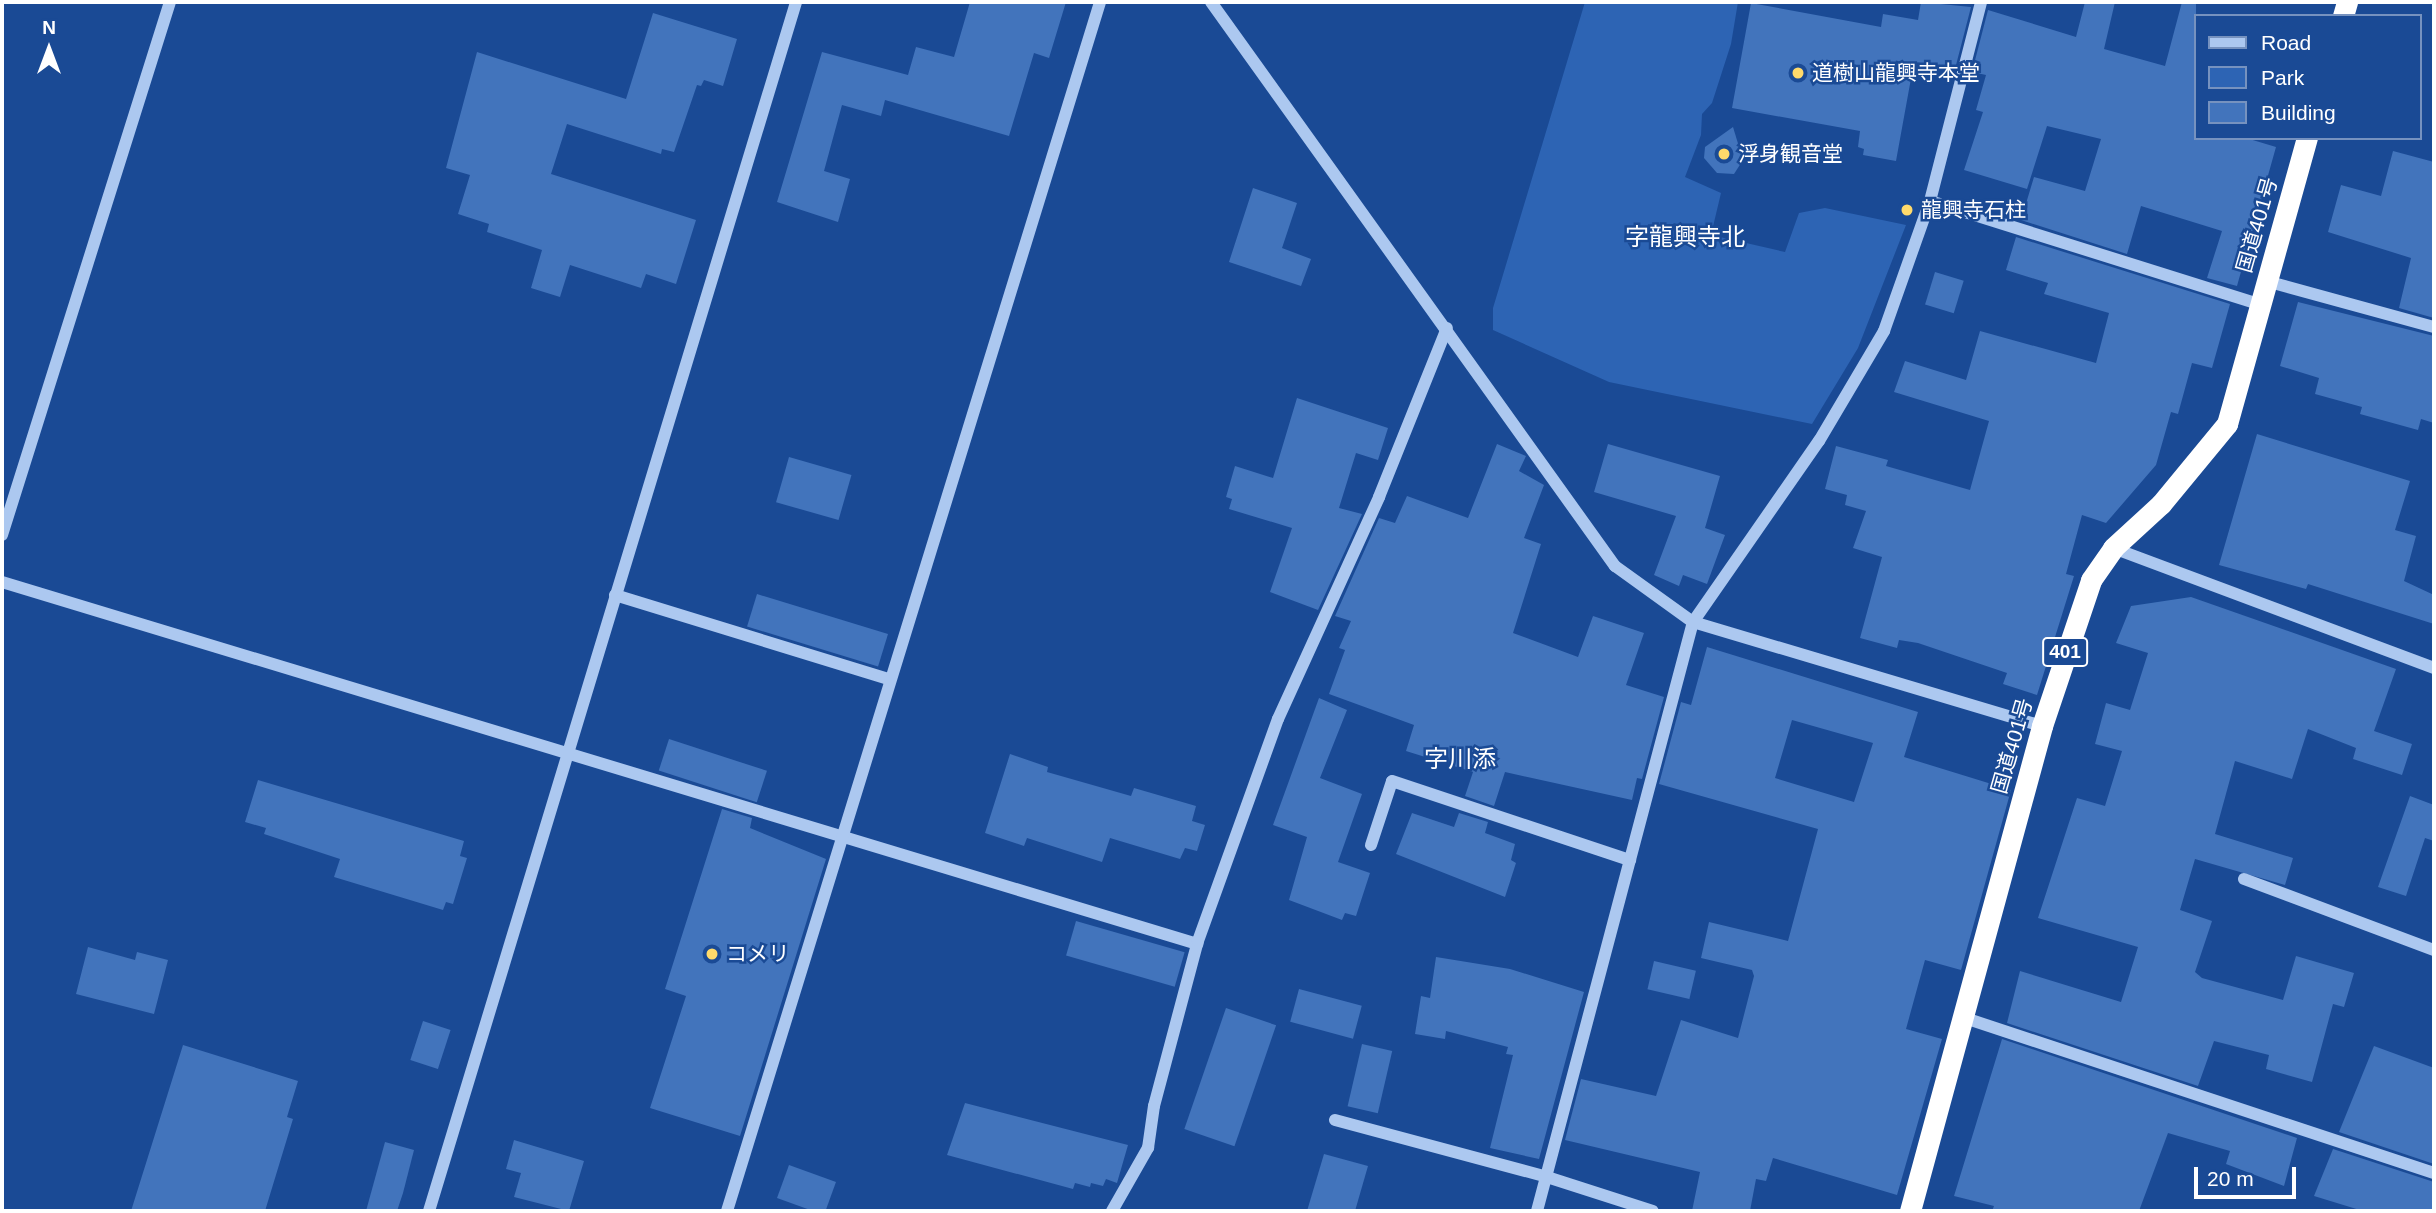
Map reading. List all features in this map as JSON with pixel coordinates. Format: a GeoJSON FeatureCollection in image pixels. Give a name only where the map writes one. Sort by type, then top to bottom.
{"type":"FeatureCollection","features":[{"type":"Feature","properties":{"kind":"highway","name":"国道401号"},"geometry":{"type":"LineString","coordinates":[[1910,1211],[2042,726],[2091,580],[2113,548],[2161,505],[2227,424],[2306,140]]}},
{"type":"Feature","properties":{"kind":"street"},"geometry":{"type":"LineString","coordinates":[[2,535],[170,2]]}},
{"type":"Feature","properties":{"kind":"street"},"geometry":{"type":"LineString","coordinates":[[429,1211],[570,756],[615,595],[796,2]]}},
{"type":"Feature","properties":{"kind":"street"},"geometry":{"type":"LineString","coordinates":[[727,1211],[839,837],[1100,2]]}},
{"type":"Feature","properties":{"kind":"street"},"geometry":{"type":"LineString","coordinates":[[1212,2],[1615,566],[1693,622],[2042,726]]}},
{"type":"Feature","properties":{"kind":"street"},"geometry":{"type":"LineString","coordinates":[[1537,1211],[1693,622],[1861,376],[1884,331],[1930,201],[1981,2]]}},
{"type":"Feature","properties":{"kind":"street"},"geometry":{"type":"LineString","coordinates":[[1930,201],[2259,304]]}},
{"type":"Feature","properties":{"kind":"street"},"geometry":{"type":"LineString","coordinates":[[2266,281],[2434,327]]}},
{"type":"Feature","properties":{"kind":"street"},"geometry":{"type":"LineString","coordinates":[[1112,1211],[1149,1148],[1154,1107],[1197,944],[1279,719],[1379,497],[1447,328]]}},
{"type":"Feature","properties":{"kind":"street"},"geometry":{"type":"LineString","coordinates":[[2113,548],[2434,668]]}},
{"type":"Feature","properties":{"kind":"street"},"geometry":{"type":"LineString","coordinates":[[2,582],[1197,944]]}},
{"type":"Feature","properties":{"kind":"street"},"geometry":{"type":"LineString","coordinates":[[615,595],[888,679]]}},
{"type":"Feature","properties":{"kind":"street"},"geometry":{"type":"LineString","coordinates":[[1371,845],[1392,781],[1630,860]]}},
{"type":"Feature","properties":{"kind":"street"},"geometry":{"type":"LineString","coordinates":[[2244,879],[2434,950]]}},
{"type":"Feature","properties":{"kind":"street"},"geometry":{"type":"LineString","coordinates":[[1962,1017],[2434,1173]]}},
{"type":"Feature","properties":{"kind":"street"},"geometry":{"type":"LineString","coordinates":[[1335,1120],[1547,1177],[1653,1211]]}},
{"type":"Feature","properties":{"kind":"green space"},"geometry":{"type":"Polygon","coordinates":[[[1585,2],[1738,2],[1731,44],[1712,103],[1702,114],[1701,135],[1685,177],[1721,193],[1711,235],[1785,252],[1799,213],[1825,208],[1906,225],[1858,348],[1812,424],[1609,382],[1493,330],[1493,308],[1585,2]]]}},
{"type":"Feature","properties":{"kind":"building"},"geometry":{"type":"Polygon","coordinates":[[[970,2],[1066,2],[1049,58],[1034,53],[1009,136],[885,100],[881,116],[842,105],[824,171],[850,179],[838,222],[777,202],[822,52],[908,75],[916,47],[954,57],[970,2]]]}},
{"type":"Feature","properties":{"kind":"building","name":"道樹山龍興寺本堂"},"geometry":{"type":"Polygon","coordinates":[[[1921,2],[1971,7],[1955,69],[1914,62],[1896,161],[1863,155],[1864,149],[1858,147],[1860,131],[1732,108],[1751,3],[1881,27],[1883,14],[1918,20],[1921,2]]]}},
{"type":"Feature","properties":{"kind":"building"},"geometry":{"type":"Polygon","coordinates":[[[2085,2],[2115,2],[2104,49],[2165,66],[2182,2],[2196,2],[2194,140],[2253,140],[2276,147],[2237,286],[2207,278],[2222,231],[2141,206],[2127,254],[2021,220],[2034,177],[2085,191],[2101,139],[2047,126],[2027,189],[1964,170],[1983,112],[1976,110],[1986,75],[1972,72],[1988,10],[2076,37],[2085,2]]]}},
{"type":"Feature","properties":{"kind":"building"},"geometry":{"type":"Polygon","coordinates":[[[653,13],[737,39],[723,86],[704,80],[701,86],[697,85],[674,152],[662,149],[661,154],[567,124],[551,174],[696,220],[676,284],[646,274],[641,288],[570,265],[560,297],[531,288],[542,250],[487,232],[489,224],[458,214],[470,175],[446,168],[477,52],[626,99],[653,13]]]}},
{"type":"Feature","properties":{"kind":"building","name":"浮身観音堂"},"geometry":{"type":"Polygon","coordinates":[[[1733,127],[1743,160],[1734,174],[1717,173],[1704,158],[1705,147],[1733,127]]]}},
{"type":"Feature","properties":{"kind":"building"},"geometry":{"type":"Polygon","coordinates":[[[2393,151],[2434,162],[2434,318],[2399,308],[2411,258],[2328,232],[2341,185],[2381,196],[2393,151]]]}},
{"type":"Feature","properties":{"kind":"building"},"geometry":{"type":"Polygon","coordinates":[[[1253,188],[1297,203],[1282,248],[1311,259],[1301,286],[1229,262],[1253,188]]]}},
{"type":"Feature","properties":{"kind":"building"},"geometry":{"type":"Polygon","coordinates":[[[2016,237],[2230,304],[2212,368],[2192,363],[2178,414],[2171,412],[2156,465],[2106,523],[2082,515],[2066,574],[2074,576],[2037,695],[2003,684],[2007,673],[1918,643],[1899,640],[1897,648],[1860,638],[1882,557],[1853,548],[1866,511],[1845,505],[1847,495],[1825,489],[1836,446],[1888,460],[1886,466],[1970,490],[1989,421],[1894,392],[1905,361],[1966,380],[1980,331],[2096,363],[2109,313],[2044,294],[2048,283],[2006,270],[2016,237]]]}},
{"type":"Feature","properties":{"kind":"building"},"geometry":{"type":"Polygon","coordinates":[[[1935,272],[1964,281],[1954,313],[1925,305],[1935,272]]]}},
{"type":"Feature","properties":{"kind":"building"},"geometry":{"type":"Polygon","coordinates":[[[2298,302],[2434,336],[2434,423],[2421,419],[2418,430],[2360,414],[2362,407],[2315,394],[2319,378],[2280,366],[2298,302]]]}},
{"type":"Feature","properties":{"kind":"building"},"geometry":{"type":"Polygon","coordinates":[[[1297,398],[1388,428],[1378,460],[1356,453],[1339,508],[1362,514],[1318,610],[1270,592],[1292,528],[1229,509],[1232,499],[1226,497],[1235,466],[1273,478],[1297,398]]]}},
{"type":"Feature","properties":{"kind":"building"},"geometry":{"type":"Polygon","coordinates":[[[2257,434],[2410,481],[2395,530],[2416,536],[2404,581],[2434,595],[2434,624],[2308,584],[2306,589],[2219,565],[2257,434]]]}},
{"type":"Feature","properties":{"kind":"building"},"geometry":{"type":"Polygon","coordinates":[[[1497,444],[1526,456],[1519,471],[1544,485],[1524,538],[1541,544],[1513,633],[1578,657],[1593,616],[1644,633],[1626,685],[1664,697],[1642,779],[1637,778],[1632,800],[1505,772],[1494,806],[1465,796],[1473,772],[1406,751],[1414,725],[1329,694],[1345,650],[1339,648],[1351,621],[1335,616],[1379,518],[1395,523],[1407,496],[1468,518],[1497,444]]]}},
{"type":"Feature","properties":{"kind":"building"},"geometry":{"type":"Polygon","coordinates":[[[1608,444],[1720,476],[1705,528],[1725,535],[1707,584],[1683,575],[1679,586],[1654,575],[1676,516],[1594,492],[1608,444]]]}},
{"type":"Feature","properties":{"kind":"building"},"geometry":{"type":"Polygon","coordinates":[[[789,457],[851,475],[839,520],[776,502],[789,457]]]}},
{"type":"Feature","properties":{"kind":"building"},"geometry":{"type":"Polygon","coordinates":[[[757,594],[888,634],[878,667],[747,627],[757,594]]]}},
{"type":"Feature","properties":{"kind":"building"},"geometry":{"type":"Polygon","coordinates":[[[2191,597],[2396,669],[2374,731],[2412,744],[2402,775],[2353,759],[2356,748],[2308,729],[2292,779],[2235,761],[2215,834],[2293,858],[2285,885],[2195,859],[2180,910],[2212,921],[2195,972],[2202,978],[2283,1000],[2296,956],[2354,973],[2344,1007],[2333,1004],[2312,1082],[2266,1069],[2269,1055],[2214,1041],[2198,1086],[2007,1023],[2020,971],[2121,1002],[2138,947],[2038,918],[2077,798],[2105,806],[2122,751],[2095,744],[2106,703],[2130,710],[2148,653],[2116,643],[2131,606],[2191,597]]]}},
{"type":"Feature","properties":{"kind":"building"},"geometry":{"type":"Polygon","coordinates":[[[1707,647],[1918,712],[1904,757],[2011,790],[1961,970],[1925,960],[1906,1029],[1942,1039],[1897,1195],[1773,1158],[1766,1181],[1756,1179],[1750,1211],[1692,1211],[1700,1172],[1565,1140],[1581,1079],[1656,1096],[1681,1020],[1738,1038],[1754,976],[1752,970],[1701,958],[1709,922],[1788,941],[1818,829],[1659,784],[1681,702],[1691,705],[1707,647]],[[1792,720],[1775,778],[1854,802],[1873,743],[1792,720]]]}},
{"type":"Feature","properties":{"kind":"building"},"geometry":{"type":"Polygon","coordinates":[[[1319,698],[1347,710],[1320,778],[1362,794],[1338,862],[1370,873],[1356,916],[1345,913],[1342,920],[1289,900],[1307,837],[1273,825],[1319,698]]]}},
{"type":"Feature","properties":{"kind":"building"},"geometry":{"type":"Polygon","coordinates":[[[669,739],[767,771],[757,802],[659,770],[669,739]]]}},
{"type":"Feature","properties":{"kind":"building"},"geometry":{"type":"Polygon","coordinates":[[[1010,754],[1048,767],[1047,772],[1131,796],[1134,788],[1196,806],[1192,821],[1205,825],[1197,851],[1185,848],[1180,859],[1110,838],[1102,862],[1027,838],[1024,846],[985,833],[1010,754]]]}},
{"type":"Feature","properties":{"kind":"building"},"geometry":{"type":"Polygon","coordinates":[[[258,780],[464,841],[460,856],[467,858],[453,904],[446,902],[443,910],[334,877],[340,859],[264,834],[266,828],[245,822],[258,780]]]}},
{"type":"Feature","properties":{"kind":"building"},"geometry":{"type":"Polygon","coordinates":[[[2410,796],[2434,805],[2434,841],[2425,838],[2406,896],[2378,887],[2410,796]]]}},
{"type":"Feature","properties":{"kind":"building"},"geometry":{"type":"Polygon","coordinates":[[[722,809],[752,818],[750,828],[826,859],[740,1136],[650,1108],[686,996],[665,989],[722,809]]]}},
{"type":"Feature","properties":{"kind":"building"},"geometry":{"type":"Polygon","coordinates":[[[1412,813],[1454,827],[1459,813],[1488,822],[1485,833],[1515,844],[1511,860],[1516,863],[1505,897],[1396,854],[1412,813]]]}},
{"type":"Feature","properties":{"kind":"building"},"geometry":{"type":"Polygon","coordinates":[[[1076,921],[1185,952],[1175,987],[1066,956],[1076,921]]]}},
{"type":"Feature","properties":{"kind":"building"},"geometry":{"type":"Polygon","coordinates":[[[88,947],[135,960],[137,952],[168,960],[154,1014],[76,994],[88,947]]]}},
{"type":"Feature","properties":{"kind":"building"},"geometry":{"type":"Polygon","coordinates":[[[1436,957],[1510,969],[1584,992],[1539,1159],[1490,1148],[1513,1055],[1506,1054],[1508,1047],[1446,1031],[1445,1039],[1415,1034],[1421,996],[1430,998],[1436,957]]]}},
{"type":"Feature","properties":{"kind":"building"},"geometry":{"type":"Polygon","coordinates":[[[1654,961],[1696,971],[1689,999],[1647,989],[1654,961]]]}},
{"type":"Feature","properties":{"kind":"building"},"geometry":{"type":"Polygon","coordinates":[[[1299,989],[1362,1006],[1353,1039],[1290,1022],[1299,989]]]}},
{"type":"Feature","properties":{"kind":"building"},"geometry":{"type":"Polygon","coordinates":[[[1226,1008],[1276,1025],[1234,1146],[1184,1129],[1226,1008]]]}},
{"type":"Feature","properties":{"kind":"building"},"geometry":{"type":"Polygon","coordinates":[[[423,1021],[451,1030],[438,1069],[410,1060],[423,1021]]]}},
{"type":"Feature","properties":{"kind":"building"},"geometry":{"type":"Polygon","coordinates":[[[2002,1039],[2297,1138],[2284,1186],[2226,1164],[2230,1151],[2168,1133],[2139,1211],[1992,1211],[1994,1206],[1954,1196],[2002,1039]]]}},
{"type":"Feature","properties":{"kind":"building"},"geometry":{"type":"Polygon","coordinates":[[[1362,1044],[1392,1051],[1378,1113],[1348,1106],[1362,1044]]]}},
{"type":"Feature","properties":{"kind":"building"},"geometry":{"type":"Polygon","coordinates":[[[183,1045],[298,1081],[287,1117],[293,1119],[265,1211],[131,1211],[183,1045]]]}},
{"type":"Feature","properties":{"kind":"building"},"geometry":{"type":"Polygon","coordinates":[[[2374,1046],[2434,1068],[2434,1164],[2339,1132],[2374,1046]]]}},
{"type":"Feature","properties":{"kind":"building"},"geometry":{"type":"Polygon","coordinates":[[[965,1103],[1128,1145],[1117,1183],[1106,1179],[1103,1186],[1091,1183],[1090,1187],[1075,1183],[1073,1189],[947,1155],[965,1103]]]}},
{"type":"Feature","properties":{"kind":"building"},"geometry":{"type":"Polygon","coordinates":[[[514,1140],[584,1161],[569,1211],[514,1197],[521,1173],[506,1169],[514,1140]]]}},
{"type":"Feature","properties":{"kind":"building"},"geometry":{"type":"Polygon","coordinates":[[[385,1142],[414,1150],[403,1193],[397,1211],[366,1211],[385,1142]]]}},
{"type":"Feature","properties":{"kind":"building"},"geometry":{"type":"Polygon","coordinates":[[[2333,1149],[2434,1182],[2434,1211],[2363,1211],[2314,1196],[2333,1149]]]}},
{"type":"Feature","properties":{"kind":"building"},"geometry":{"type":"Polygon","coordinates":[[[1324,1154],[1368,1166],[1355,1211],[1307,1211],[1324,1154]]]}},
{"type":"Feature","properties":{"kind":"building"},"geometry":{"type":"Polygon","coordinates":[[[789,1165],[836,1182],[825,1211],[813,1211],[777,1198],[789,1165]]]}},
{"type":"Feature","properties":{"kind":"place","name":"道樹山龍興寺本堂"},"geometry":{"type":"Point","coordinates":[1798,73]}},
{"type":"Feature","properties":{"kind":"place","name":"浮身観音堂"},"geometry":{"type":"Point","coordinates":[1724,154]}},
{"type":"Feature","properties":{"kind":"place","name":"龍興寺石柱"},"geometry":{"type":"Point","coordinates":[1907,210]}},
{"type":"Feature","properties":{"kind":"place","name":"コメリ"},"geometry":{"type":"Point","coordinates":[712,954]}},
{"type":"Feature","properties":{"kind":"district","name":"字龍興寺北"},"geometry":{"type":"Point","coordinates":[1685,237]}},
{"type":"Feature","properties":{"kind":"district","name":"字川添"},"geometry":{"type":"Point","coordinates":[1460,759]}}]}
